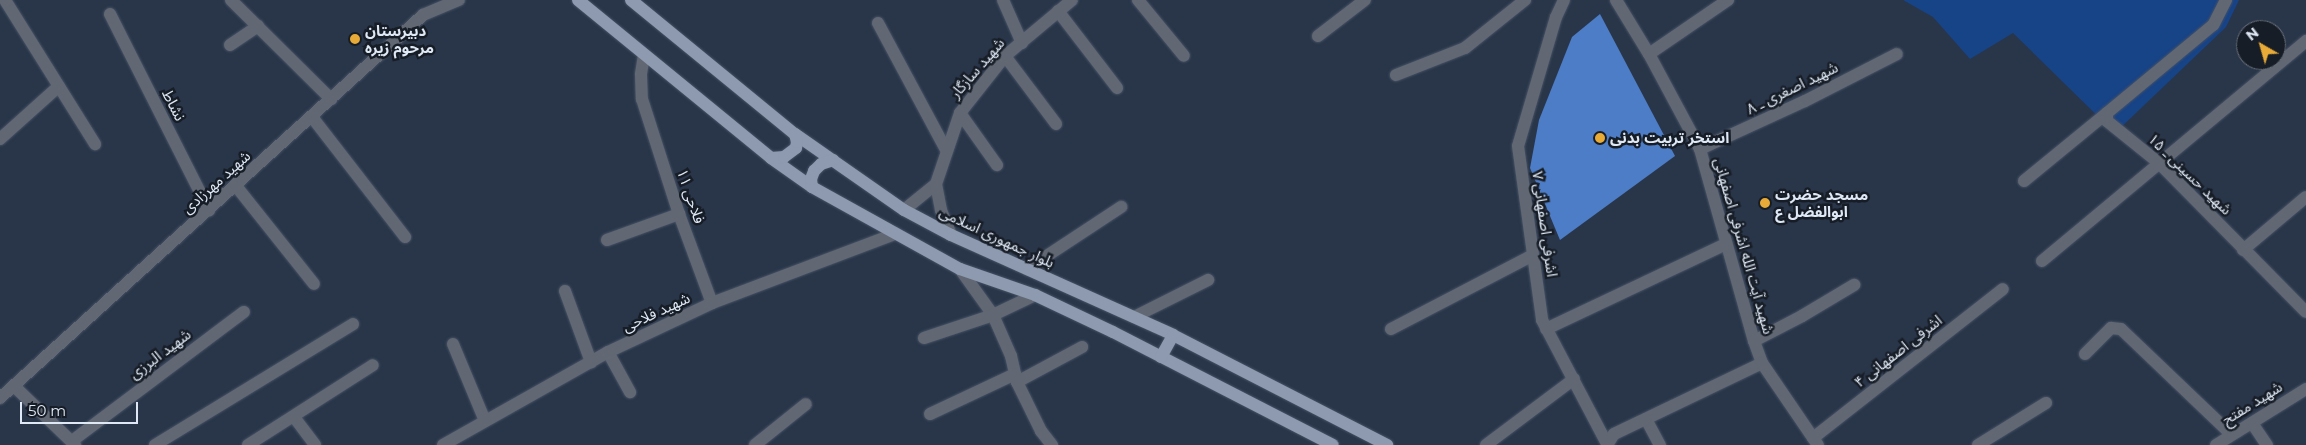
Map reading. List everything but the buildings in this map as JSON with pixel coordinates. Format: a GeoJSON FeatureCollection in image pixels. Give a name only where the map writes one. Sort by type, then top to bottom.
{"type":"FeatureCollection","features":[{"type":"Feature","properties":{"kind":"main road"},"geometry":{"type":"LineString","coordinates":[[578,0],[771,158],[812,187],[960,268],[1035,295],[1333,445]]}},
{"type":"Feature","properties":{"kind":"main road","name":"بلوار جمهوری اسلامی"},"geometry":{"type":"LineString","coordinates":[[631,0],[795,134],[904,210],[951,236],[1173,335],[1387,445]]}},
{"type":"Feature","properties":{"kind":"main road"},"geometry":{"type":"LineString","coordinates":[[771,158],[784,157],[796,148],[795,134]]}},
{"type":"Feature","properties":{"kind":"main road"},"geometry":{"type":"LineString","coordinates":[[812,187],[811,179],[814,171],[821,164],[833,160]]}},
{"type":"Feature","properties":{"kind":"main road"},"geometry":{"type":"LineString","coordinates":[[1161,357],[1173,335]]}},
{"type":"Feature","properties":{"kind":"street"},"geometry":{"type":"LineString","coordinates":[[5,0],[95,144]]}},
{"type":"Feature","properties":{"kind":"street"},"geometry":{"type":"LineString","coordinates":[[231,0],[331,99]]}},
{"type":"Feature","properties":{"kind":"street","name":"شهید مهرزادی"},"geometry":{"type":"LineString","coordinates":[[0,398],[423,16],[459,0]]}},
{"type":"Feature","properties":{"kind":"street"},"geometry":{"type":"LineString","coordinates":[[1003,0],[1022,43]]}},
{"type":"Feature","properties":{"kind":"street","name":"شهید سازگار"},"geometry":{"type":"LineString","coordinates":[[951,236],[941,210],[936,184],[960,113],[1006,56],[1072,0]]}},
{"type":"Feature","properties":{"kind":"street"},"geometry":{"type":"LineString","coordinates":[[1138,0],[1184,56]]}},
{"type":"Feature","properties":{"kind":"street"},"geometry":{"type":"LineString","coordinates":[[1318,36],[1365,0]]}},
{"type":"Feature","properties":{"kind":"street"},"geometry":{"type":"LineString","coordinates":[[1396,75],[1465,48],[1525,0]]}},
{"type":"Feature","properties":{"kind":"street","name":"اشرفی اصفهانی ۷"},"geometry":{"type":"LineString","coordinates":[[1564,0],[1556,17],[1518,146],[1542,320],[1609,441]]}},
{"type":"Feature","properties":{"kind":"street","name":"شهید آیت الله اشرفی اصفهانی"},"geometry":{"type":"LineString","coordinates":[[1616,0],[1649,54],[1700,149],[1754,341],[1762,363],[1816,441]]}},
{"type":"Feature","properties":{"kind":"street"},"geometry":{"type":"LineString","coordinates":[[1649,54],[1728,0]]}},
{"type":"Feature","properties":{"kind":"street"},"geometry":{"type":"LineString","coordinates":[[2024,181],[2212,25],[2226,0]]}},
{"type":"Feature","properties":{"kind":"street"},"geometry":{"type":"LineString","coordinates":[[1058,11],[1117,88]]}},
{"type":"Feature","properties":{"kind":"street","name":"نشاط"},"geometry":{"type":"LineString","coordinates":[[110,14],[209,210]]}},
{"type":"Feature","properties":{"kind":"street"},"geometry":{"type":"LineString","coordinates":[[878,23],[946,150]]}},
{"type":"Feature","properties":{"kind":"street"},"geometry":{"type":"LineString","coordinates":[[230,45],[258,26]]}},
{"type":"Feature","properties":{"kind":"street"},"geometry":{"type":"LineString","coordinates":[[2042,261],[2306,41]]}},
{"type":"Feature","properties":{"kind":"street","name":"شهید اصغری ـ ۸"},"geometry":{"type":"LineString","coordinates":[[1700,149],[1805,101],[1898,54]]}},
{"type":"Feature","properties":{"kind":"street","name":"فلاحی ۱۱"},"geometry":{"type":"LineString","coordinates":[[644,55],[641,75],[642,99],[679,214],[712,304]]}},
{"type":"Feature","properties":{"kind":"street"},"geometry":{"type":"LineString","coordinates":[[1006,56],[1056,124]]}},
{"type":"Feature","properties":{"kind":"street"},"geometry":{"type":"LineString","coordinates":[[0,139],[59,86]]}},
{"type":"Feature","properties":{"kind":"street"},"geometry":{"type":"LineString","coordinates":[[960,113],[997,165]]}},
{"type":"Feature","properties":{"kind":"street","name":"شهید حسینی ـ ۱۵"},"geometry":{"type":"LineString","coordinates":[[2107,113],[2107,121],[2159,163],[2306,312]]}},
{"type":"Feature","properties":{"kind":"street"},"geometry":{"type":"LineString","coordinates":[[312,117],[405,237]]}},
{"type":"Feature","properties":{"kind":"street"},"geometry":{"type":"LineString","coordinates":[[904,210],[936,184]]}},
{"type":"Feature","properties":{"kind":"street"},"geometry":{"type":"LineString","coordinates":[[236,186],[314,284]]}},
{"type":"Feature","properties":{"kind":"street"},"geometry":{"type":"LineString","coordinates":[[2243,250],[2306,197]]}},
{"type":"Feature","properties":{"kind":"street"},"geometry":{"type":"LineString","coordinates":[[1027,270],[1121,206]]}},
{"type":"Feature","properties":{"kind":"street"},"geometry":{"type":"LineString","coordinates":[[607,240],[679,214]]}},
{"type":"Feature","properties":{"kind":"street","name":"شهید فلاحی"},"geometry":{"type":"LineString","coordinates":[[443,445],[608,352],[712,304],[895,234]]}},
{"type":"Feature","properties":{"kind":"street"},"geometry":{"type":"LineString","coordinates":[[1546,329],[1726,244]]}},
{"type":"Feature","properties":{"kind":"street"},"geometry":{"type":"LineString","coordinates":[[1391,328],[1533,255]]}},
{"type":"Feature","properties":{"kind":"street"},"geometry":{"type":"LineString","coordinates":[[960,268],[993,316],[1010,356],[1016,378],[1041,431],[1052,445]]}},
{"type":"Feature","properties":{"kind":"street"},"geometry":{"type":"LineString","coordinates":[[1134,317],[1208,280]]}},
{"type":"Feature","properties":{"kind":"street"},"geometry":{"type":"LineString","coordinates":[[1754,341],[1802,316],[1854,285]]}},
{"type":"Feature","properties":{"kind":"street","name":"اشرفی اصفهانی ۴"},"geometry":{"type":"LineString","coordinates":[[1816,441],[2003,289]]}},
{"type":"Feature","properties":{"kind":"street"},"geometry":{"type":"LineString","coordinates":[[565,290],[591,362]]}},
{"type":"Feature","properties":{"kind":"street"},"geometry":{"type":"LineString","coordinates":[[924,338],[993,316],[1035,295]]}},
{"type":"Feature","properties":{"kind":"street","name":"شهید البرزی"},"geometry":{"type":"LineString","coordinates":[[74,443],[244,312]]}},
{"type":"Feature","properties":{"kind":"street"},"geometry":{"type":"LineString","coordinates":[[155,445],[353,324]]}},
{"type":"Feature","properties":{"kind":"street"},"geometry":{"type":"LineString","coordinates":[[2085,354],[2111,328],[2121,329],[2232,435]]}},
{"type":"Feature","properties":{"kind":"street"},"geometry":{"type":"LineString","coordinates":[[453,344],[485,421]]}},
{"type":"Feature","properties":{"kind":"street"},"geometry":{"type":"LineString","coordinates":[[930,414],[1016,378],[1082,347]]}},
{"type":"Feature","properties":{"kind":"street"},"geometry":{"type":"LineString","coordinates":[[608,352],[630,392]]}},
{"type":"Feature","properties":{"kind":"street"},"geometry":{"type":"LineString","coordinates":[[1609,441],[1646,418],[1762,363]]}},
{"type":"Feature","properties":{"kind":"street"},"geometry":{"type":"LineString","coordinates":[[248,445],[373,365]]}},
{"type":"Feature","properties":{"kind":"street"},"geometry":{"type":"LineString","coordinates":[[1486,445],[1574,379]]}},
{"type":"Feature","properties":{"kind":"street"},"geometry":{"type":"LineString","coordinates":[[14,386],[74,443]]}},
{"type":"Feature","properties":{"kind":"street","name":"شهید مفتح"},"geometry":{"type":"LineString","coordinates":[[2216,445],[2306,389]]}},
{"type":"Feature","properties":{"kind":"street"},"geometry":{"type":"LineString","coordinates":[[1978,445],[2046,403]]}},
{"type":"Feature","properties":{"kind":"street"},"geometry":{"type":"LineString","coordinates":[[755,445],[806,404]]}},
{"type":"Feature","properties":{"kind":"street"},"geometry":{"type":"LineString","coordinates":[[294,417],[315,445]]}},
{"type":"Feature","properties":{"kind":"street"},"geometry":{"type":"LineString","coordinates":[[1646,418],[1660,445]]}},
{"type":"Feature","properties":{"kind":"street"},"geometry":{"type":"LineString","coordinates":[[2252,423],[2267,445]]}},
{"type":"Feature","properties":{"kind":"shaded area"},"geometry":{"type":"Polygon","coordinates":[[[1903,0],[2239,0],[2226,27],[2115,133],[2013,33],[1970,59],[1933,17],[1903,0]]]}},
{"type":"Feature","properties":{"kind":"shaded area","name":"استخر تربیت بدنی"},"geometry":{"type":"Polygon","coordinates":[[[1600,14],[1675,156],[1560,240],[1530,168],[1539,120],[1572,37],[1600,14]]]}},
{"type":"Feature","properties":{"kind":"place","name":"دبیرستان مرحوم زیره"},"geometry":{"type":"Point","coordinates":[355,39]}},
{"type":"Feature","properties":{"kind":"place","name":"استخر تربیت بدنی"},"geometry":{"type":"Point","coordinates":[1600,138]}},
{"type":"Feature","properties":{"kind":"place","name":"مسجد حضرت ابوالفضل ع"},"geometry":{"type":"Point","coordinates":[1765,203]}}]}
